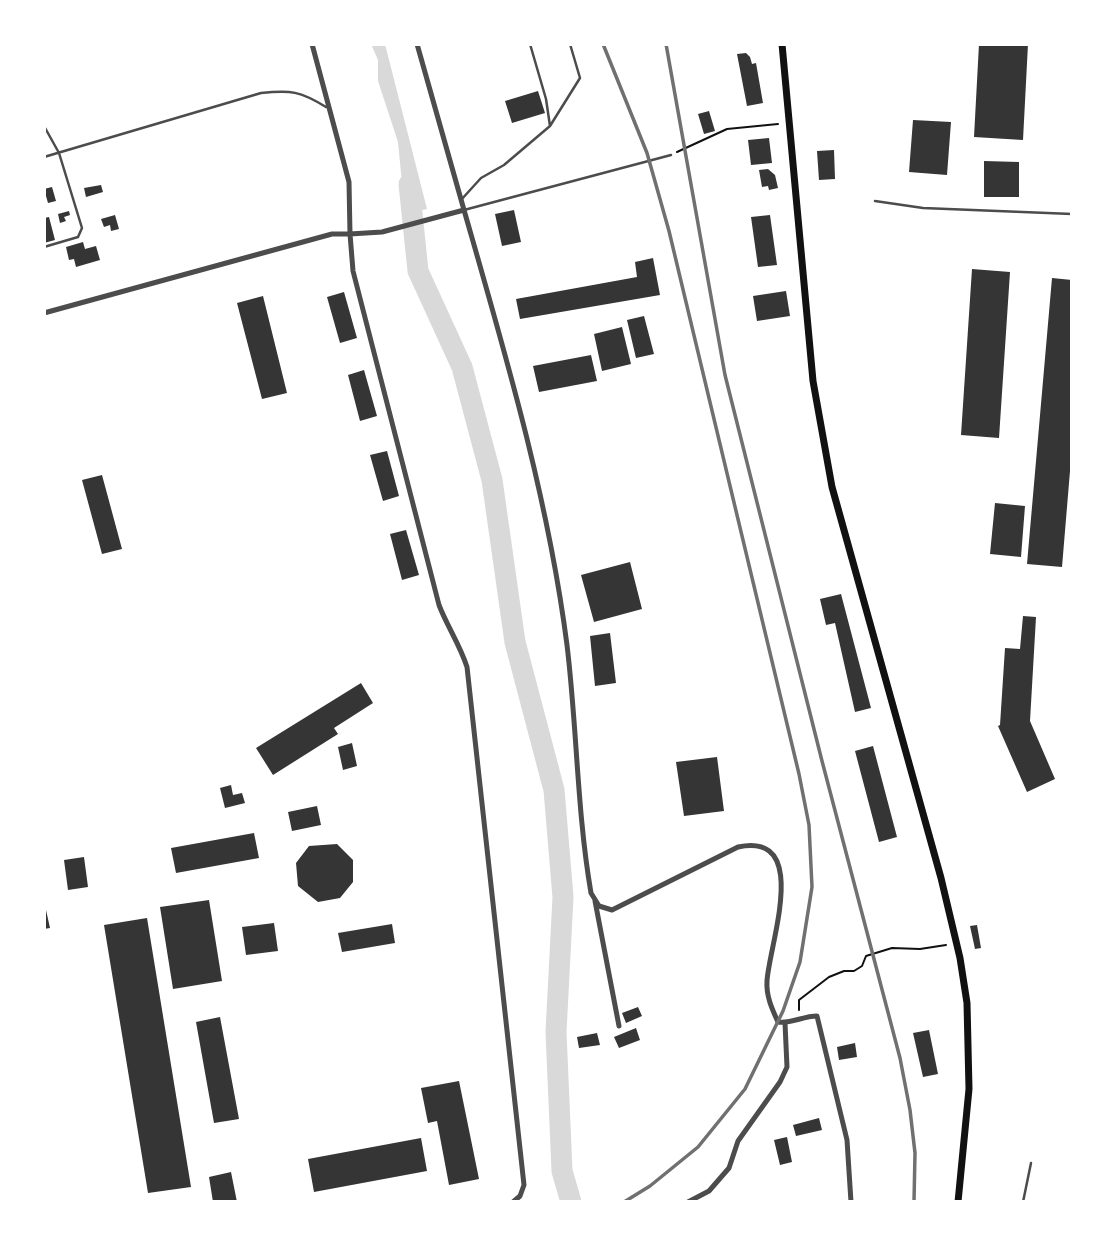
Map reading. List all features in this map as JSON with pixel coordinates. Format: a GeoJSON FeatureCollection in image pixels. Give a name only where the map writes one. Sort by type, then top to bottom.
{"type":"FeatureCollection","features":[{"type":"Feature","properties":{"kind":"main road"},"geometry":{"type":"LineString","coordinates":[[782,44],[813,381],[832,487],[941,878],[957,943],[967,1003],[970,1054],[968,1111],[958,1202]]}},
{"type":"Feature","properties":{"kind":"street"},"geometry":{"type":"LineString","coordinates":[[312,44],[349,183],[353,271],[439,605],[467,667],[524,1185],[520,1196],[513,1202]]}},
{"type":"Feature","properties":{"kind":"street"},"geometry":{"type":"LineString","coordinates":[[417,44],[528,438],[567,643],[591,893],[619,1026]]}},
{"type":"Feature","properties":{"kind":"street"},"geometry":{"type":"LineString","coordinates":[[44,313],[332,234],[382,232],[464,210]]}},
{"type":"Feature","properties":{"kind":"street"},"geometry":{"type":"LineString","coordinates":[[594,901],[612,910],[738,847],[748,845],[766,848],[778,863],[783,882],[767,991],[778,1022],[817,1016],[847,1140],[851,1202]]}},
{"type":"Feature","properties":{"kind":"street"},"geometry":{"type":"LineString","coordinates":[[688,1202],[709,1191],[729,1168],[738,1141],[780,1082],[787,1067],[785,1023]]}},
{"type":"Feature","properties":{"kind":"lane"},"geometry":{"type":"LineString","coordinates":[[530,44],[546,99],[550,126]]}},
{"type":"Feature","properties":{"kind":"lane"},"geometry":{"type":"LineString","coordinates":[[461,200],[481,178],[503,165],[550,126],[580,78],[570,44]]}},
{"type":"Feature","properties":{"kind":"lane"},"geometry":{"type":"LineString","coordinates":[[44,157],[261,93],[289,90],[329,108]]}},
{"type":"Feature","properties":{"kind":"lane"},"geometry":{"type":"LineString","coordinates":[[44,126],[59,153],[82,228],[78,237],[44,247]]}},
{"type":"Feature","properties":{"kind":"lane"},"geometry":{"type":"LineString","coordinates":[[464,210],[671,155]]}},
{"type":"Feature","properties":{"kind":"lane"},"geometry":{"type":"LineString","coordinates":[[875,201],[923,208],[1072,215]]}},
{"type":"Feature","properties":{"kind":"lane"},"geometry":{"type":"LineString","coordinates":[[1023,1202],[1031,1163]]}},
{"type":"Feature","properties":{"kind":"path"},"geometry":{"type":"LineString","coordinates":[[671,155],[727,129],[789,122]]}},
{"type":"Feature","properties":{"kind":"path"},"geometry":{"type":"LineString","coordinates":[[799,1018],[799,1000],[829,976],[854,971],[862,966],[866,956],[892,948],[920,949],[957,943]]}},
{"type":"Feature","properties":{"kind":"shaded area"},"geometry":{"type":"Polygon","coordinates":[[[371,44],[385,44],[427,209],[405,214],[398,142],[378,81],[378,60],[371,44]]]}},
{"type":"Feature","properties":{"kind":"building"},"geometry":{"type":"Polygon","coordinates":[[[979,44],[1028,44],[1023,140],[974,137],[979,44]]]}},
{"type":"Feature","properties":{"kind":"building"},"geometry":{"type":"Polygon","coordinates":[[[746,53],[752,64],[756,63],[763,103],[747,106],[737,54],[746,53]]]}},
{"type":"Feature","properties":{"kind":"building"},"geometry":{"type":"Polygon","coordinates":[[[538,91],[545,113],[512,123],[505,101],[538,91]]]}},
{"type":"Feature","properties":{"kind":"building"},"geometry":{"type":"Polygon","coordinates":[[[709,111],[715,131],[704,134],[698,114],[709,111]]]}},
{"type":"Feature","properties":{"kind":"building"},"geometry":{"type":"Polygon","coordinates":[[[913,120],[951,122],[947,175],[909,172],[913,120]]]}},
{"type":"Feature","properties":{"kind":"building"},"geometry":{"type":"Polygon","coordinates":[[[769,138],[772,163],[751,165],[748,140],[769,138]]]}},
{"type":"Feature","properties":{"kind":"building"},"geometry":{"type":"Polygon","coordinates":[[[834,150],[835,179],[819,180],[817,151],[834,150]]]}},
{"type":"Feature","properties":{"kind":"building"},"geometry":{"type":"Polygon","coordinates":[[[984,161],[1019,162],[1019,197],[984,197],[984,161]]]}},
{"type":"Feature","properties":{"kind":"building"},"geometry":{"type":"Polygon","coordinates":[[[768,169],[775,175],[778,188],[769,190],[768,186],[762,187],[759,170],[768,169]]]}},
{"type":"Feature","properties":{"kind":"building"},"geometry":{"type":"Polygon","coordinates":[[[101,185],[103,192],[86,197],[84,188],[101,185]]]}},
{"type":"Feature","properties":{"kind":"building"},"geometry":{"type":"Polygon","coordinates":[[[52,187],[56,201],[48,203],[44,189],[52,187]]]}},
{"type":"Feature","properties":{"kind":"building"},"geometry":{"type":"Polygon","coordinates":[[[514,210],[521,242],[502,246],[495,214],[514,210]]]}},
{"type":"Feature","properties":{"kind":"building"},"geometry":{"type":"Polygon","coordinates":[[[69,211],[70,215],[64,217],[66,221],[60,223],[58,214],[69,211]]]}},
{"type":"Feature","properties":{"kind":"building"},"geometry":{"type":"Polygon","coordinates":[[[115,215],[119,229],[111,231],[110,225],[104,227],[101,219],[115,215]]]}},
{"type":"Feature","properties":{"kind":"building"},"geometry":{"type":"Polygon","coordinates":[[[770,215],[777,265],[758,267],[751,217],[770,215]]]}},
{"type":"Feature","properties":{"kind":"building"},"geometry":{"type":"Polygon","coordinates":[[[49,217],[55,240],[44,243],[44,218],[49,217]]]}},
{"type":"Feature","properties":{"kind":"building"},"geometry":{"type":"Polygon","coordinates":[[[83,242],[85,249],[96,246],[100,260],[76,267],[74,259],[69,260],[66,247],[83,242]]]}},
{"type":"Feature","properties":{"kind":"building"},"geometry":{"type":"Polygon","coordinates":[[[653,258],[660,295],[520,319],[516,299],[637,277],[635,262],[653,258]]]}},
{"type":"Feature","properties":{"kind":"building"},"geometry":{"type":"Polygon","coordinates":[[[972,269],[1010,272],[999,438],[961,435],[972,269]]]}},
{"type":"Feature","properties":{"kind":"building"},"geometry":{"type":"Polygon","coordinates":[[[1052,278],[1072,280],[1072,447],[1062,567],[1027,564],[1052,278]]]}},
{"type":"Feature","properties":{"kind":"building"},"geometry":{"type":"Polygon","coordinates":[[[786,291],[790,316],[757,321],[753,296],[786,291]]]}},
{"type":"Feature","properties":{"kind":"building"},"geometry":{"type":"Polygon","coordinates":[[[344,292],[357,338],[340,343],[327,297],[344,292]]]}},
{"type":"Feature","properties":{"kind":"building"},"geometry":{"type":"Polygon","coordinates":[[[263,296],[287,393],[262,399],[237,303],[263,296]]]}},
{"type":"Feature","properties":{"kind":"building"},"geometry":{"type":"Polygon","coordinates":[[[644,316],[654,354],[636,358],[627,320],[644,316]]]}},
{"type":"Feature","properties":{"kind":"building"},"geometry":{"type":"Polygon","coordinates":[[[622,327],[631,364],[602,371],[594,334],[622,327]]]}},
{"type":"Feature","properties":{"kind":"building"},"geometry":{"type":"Polygon","coordinates":[[[591,355],[597,381],[539,392],[533,366],[591,355]]]}},
{"type":"Feature","properties":{"kind":"building"},"geometry":{"type":"Polygon","coordinates":[[[364,370],[377,416],[360,421],[348,375],[364,370]]]}},
{"type":"Feature","properties":{"kind":"building"},"geometry":{"type":"Polygon","coordinates":[[[387,451],[399,496],[383,501],[370,455],[387,451]]]}},
{"type":"Feature","properties":{"kind":"building"},"geometry":{"type":"Polygon","coordinates":[[[102,475],[122,549],[102,554],[82,480],[102,475]]]}},
{"type":"Feature","properties":{"kind":"building"},"geometry":{"type":"Polygon","coordinates":[[[995,503],[1025,506],[1021,557],[990,554],[995,503]]]}},
{"type":"Feature","properties":{"kind":"building"},"geometry":{"type":"Polygon","coordinates":[[[406,530],[419,575],[402,580],[390,534],[406,530]]]}},
{"type":"Feature","properties":{"kind":"building"},"geometry":{"type":"Polygon","coordinates":[[[630,562],[642,609],[594,622],[581,575],[630,562]]]}},
{"type":"Feature","properties":{"kind":"building"},"geometry":{"type":"Polygon","coordinates":[[[841,594],[871,708],[855,712],[835,623],[826,625],[820,599],[841,594]]]}},
{"type":"Feature","properties":{"kind":"building"},"geometry":{"type":"Polygon","coordinates":[[[1023,616],[1036,617],[1030,721],[1055,779],[1027,792],[998,726],[1005,648],[1020,649],[1023,616]]]}},
{"type":"Feature","properties":{"kind":"building"},"geometry":{"type":"Polygon","coordinates":[[[610,633],[616,683],[595,686],[590,636],[610,633]]]}},
{"type":"Feature","properties":{"kind":"building"},"geometry":{"type":"Polygon","coordinates":[[[361,683],[373,703],[334,728],[338,734],[273,775],[256,748],[361,683]]]}},
{"type":"Feature","properties":{"kind":"building"},"geometry":{"type":"Polygon","coordinates":[[[352,743],[357,766],[343,770],[338,747],[352,743]]]}},
{"type":"Feature","properties":{"kind":"building"},"geometry":{"type":"Polygon","coordinates":[[[873,746],[897,837],[879,842],[855,751],[873,746]]]}},
{"type":"Feature","properties":{"kind":"building"},"geometry":{"type":"Polygon","coordinates":[[[717,757],[724,811],[684,816],[676,762],[717,757]]]}},
{"type":"Feature","properties":{"kind":"building"},"geometry":{"type":"Polygon","coordinates":[[[231,785],[233,795],[242,793],[245,803],[225,808],[220,788],[231,785]]]}},
{"type":"Feature","properties":{"kind":"building"},"geometry":{"type":"Polygon","coordinates":[[[317,806],[321,825],[292,831],[288,812],[317,806]]]}},
{"type":"Feature","properties":{"kind":"building"},"geometry":{"type":"Polygon","coordinates":[[[254,833],[259,858],[176,873],[171,848],[254,833]]]}},
{"type":"Feature","properties":{"kind":"building"},"geometry":{"type":"Polygon","coordinates":[[[337,844],[353,860],[353,882],[340,898],[318,902],[298,886],[296,863],[309,846],[337,844]]]}},
{"type":"Feature","properties":{"kind":"building"},"geometry":{"type":"Polygon","coordinates":[[[84,857],[88,887],[68,890],[64,860],[84,857]]]}},
{"type":"Feature","properties":{"kind":"building"},"geometry":{"type":"Polygon","coordinates":[[[209,900],[222,981],[173,989],[160,907],[209,900]]]}},
{"type":"Feature","properties":{"kind":"building"},"geometry":{"type":"Polygon","coordinates":[[[44,901],[50,928],[44,929],[44,901]]]}},
{"type":"Feature","properties":{"kind":"building"},"geometry":{"type":"Polygon","coordinates":[[[147,918],[191,1187],[148,1193],[104,925],[147,918]]]}},
{"type":"Feature","properties":{"kind":"building"},"geometry":{"type":"Polygon","coordinates":[[[274,923],[278,951],[246,955],[242,927],[274,923]]]}},
{"type":"Feature","properties":{"kind":"building"},"geometry":{"type":"Polygon","coordinates":[[[392,924],[395,943],[342,952],[338,933],[392,924]]]}},
{"type":"Feature","properties":{"kind":"building"},"geometry":{"type":"Polygon","coordinates":[[[977,925],[981,948],[975,949],[970,926],[977,925]]]}},
{"type":"Feature","properties":{"kind":"building"},"geometry":{"type":"Polygon","coordinates":[[[638,1007],[642,1016],[626,1023],[622,1013],[638,1007]]]}},
{"type":"Feature","properties":{"kind":"building"},"geometry":{"type":"Polygon","coordinates":[[[220,1017],[239,1119],[214,1123],[196,1022],[220,1017]]]}},
{"type":"Feature","properties":{"kind":"building"},"geometry":{"type":"Polygon","coordinates":[[[636,1028],[640,1040],[619,1048],[614,1037],[636,1028]]]}},
{"type":"Feature","properties":{"kind":"building"},"geometry":{"type":"Polygon","coordinates":[[[929,1030],[938,1074],[923,1077],[913,1033],[929,1030]]]}},
{"type":"Feature","properties":{"kind":"building"},"geometry":{"type":"Polygon","coordinates":[[[597,1033],[600,1045],[579,1048],[577,1037],[597,1033]]]}},
{"type":"Feature","properties":{"kind":"building"},"geometry":{"type":"Polygon","coordinates":[[[855,1043],[857,1057],[839,1060],[837,1047],[855,1043]]]}},
{"type":"Feature","properties":{"kind":"building"},"geometry":{"type":"Polygon","coordinates":[[[459,1081],[479,1179],[449,1185],[437,1121],[428,1123],[421,1088],[459,1081]]]}},
{"type":"Feature","properties":{"kind":"building"},"geometry":{"type":"Polygon","coordinates":[[[819,1118],[822,1130],[796,1136],[793,1125],[819,1118]]]}},
{"type":"Feature","properties":{"kind":"building"},"geometry":{"type":"Polygon","coordinates":[[[787,1137],[792,1162],[780,1165],[774,1140],[787,1137]]]}},
{"type":"Feature","properties":{"kind":"building"},"geometry":{"type":"Polygon","coordinates":[[[421,1138],[427,1171],[314,1192],[308,1159],[421,1138]]]}},
{"type":"Feature","properties":{"kind":"building"},"geometry":{"type":"Polygon","coordinates":[[[231,1172],[237,1202],[213,1202],[209,1177],[231,1172]]]}},
{"type":"Feature","properties":{"kind":"waterway"},"geometry":{"type":"LineString","coordinates":[[409,184],[418,271],[462,367],[492,480],[515,642],[554,790],[563,897],[556,1032],[562,1171],[571,1202]]}},
{"type":"Feature","properties":{"kind":"railway"},"geometry":{"type":"LineString","coordinates":[[603,44],[647,153],[669,231],[799,774],[809,825],[812,887],[800,962],[783,1011],[745,1089],[698,1147],[650,1186],[624,1202]]}},
{"type":"Feature","properties":{"kind":"railway"},"geometry":{"type":"LineString","coordinates":[[666,44],[725,375],[900,1058],[915,1153],[914,1202]]}}]}
